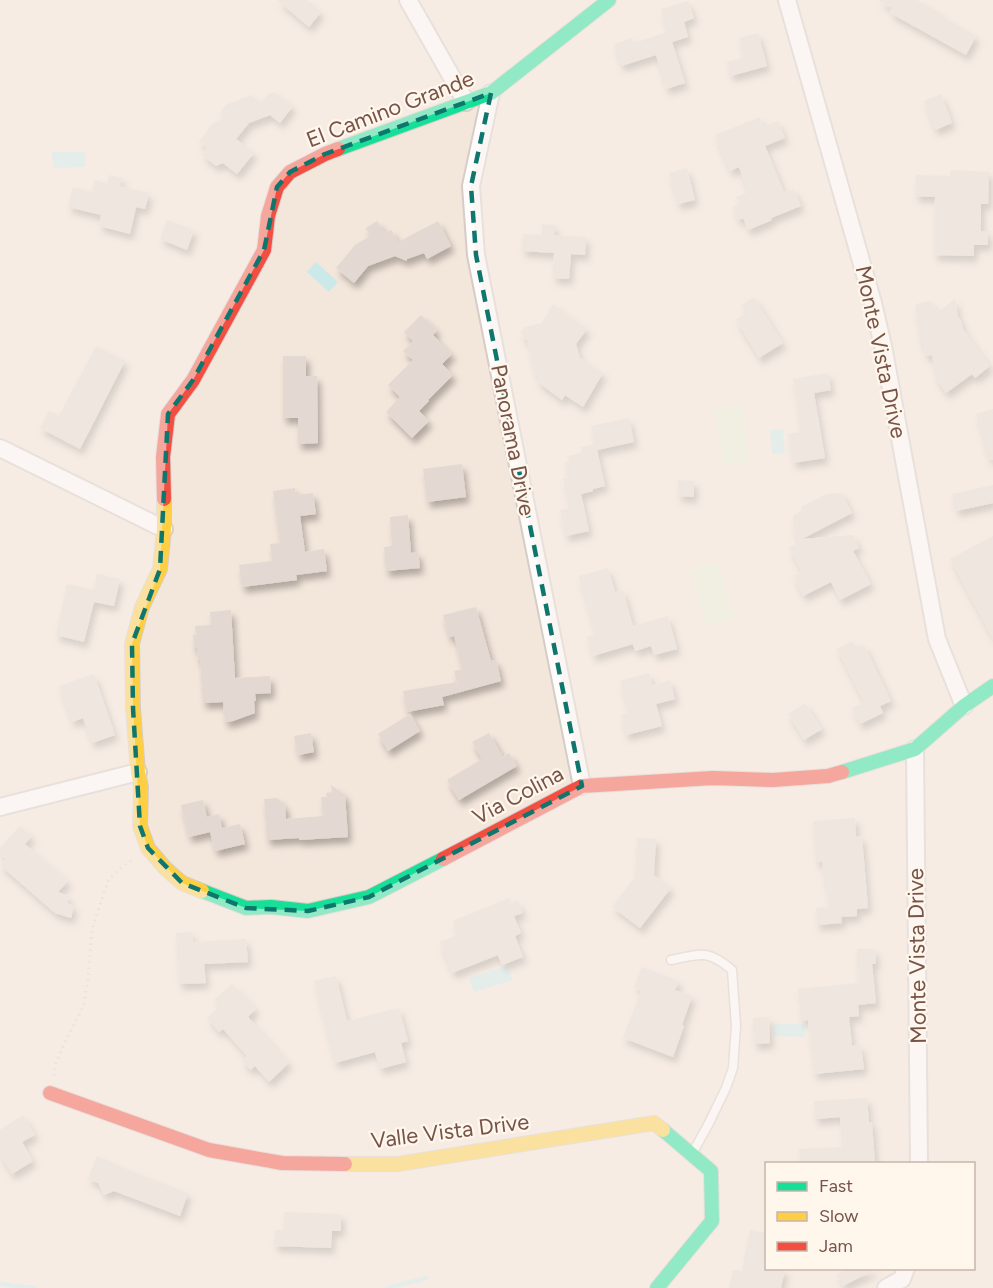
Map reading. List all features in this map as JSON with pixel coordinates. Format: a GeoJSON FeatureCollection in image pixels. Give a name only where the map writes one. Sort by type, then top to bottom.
{"type":"FeatureCollection","features":[{"type":"Feature","properties":{"kind":"street"},"geometry":{"type":"LineString","coordinates":[[408,0],[465,102]]}},
{"type":"Feature","properties":{"kind":"street","name":"El Camino Grande"},"geometry":{"type":"LineString","coordinates":[[138,772],[133,708],[132,644],[142,607],[160,569],[164,529],[163,457],[168,414],[193,380],[264,250],[268,216],[277,187],[290,172],[325,154],[491,93],[609,0]]}},
{"type":"Feature","properties":{"kind":"street","name":"Monte Vista Drive"},"geometry":{"type":"LineString","coordinates":[[787,0],[876,314],[937,639],[964,706]]}},
{"type":"Feature","properties":{"kind":"street","name":"Panorama Drive"},"geometry":{"type":"LineString","coordinates":[[491,93],[471,186],[476,255],[582,786]]}},
{"type":"Feature","properties":{"kind":"street"},"geometry":{"type":"LineString","coordinates":[[0,448],[164,529]]}},
{"type":"Feature","properties":{"kind":"street","name":"Via Colina"},"geometry":{"type":"LineString","coordinates":[[138,772],[141,787],[140,826],[148,848],[165,868],[183,883],[246,908],[271,907],[308,911],[369,897],[582,786],[713,778],[773,780],[828,776],[915,749],[964,706],[993,686]]}},
{"type":"Feature","properties":{"kind":"street","name":"Monte Vista Drive"},"geometry":{"type":"LineString","coordinates":[[915,749],[919,1162]]}},
{"type":"Feature","properties":{"kind":"street"},"geometry":{"type":"LineString","coordinates":[[0,807],[138,772]]}},
{"type":"Feature","properties":{"kind":"street","name":"Valle Vista Drive"},"geometry":{"type":"LineString","coordinates":[[50,1094],[209,1150],[282,1163],[398,1164],[654,1123],[711,1171],[712,1221],[657,1288]]}},
{"type":"Feature","properties":{"kind":"street"},"geometry":{"type":"LineString","coordinates":[[886,1288],[902,1279],[906,1270]]}},
{"type":"Feature","properties":{"kind":"lane"},"geometry":{"type":"LineString","coordinates":[[671,960],[703,954],[718,959],[732,970],[736,1026],[733,1068],[726,1088],[692,1155]]}},
{"type":"Feature","properties":{"kind":"path"},"geometry":{"type":"LineString","coordinates":[[50,1094],[56,1063],[83,1007],[88,980],[92,929],[108,881],[119,869],[148,848]]}},
{"type":"Feature","properties":{"kind":"highlighted area"},"geometry":{"type":"Polygon","coordinates":[[[491,93],[471,186],[476,255],[582,786],[369,897],[308,911],[246,908],[182,883],[148,848],[140,826],[133,708],[132,644],[160,569],[168,414],[193,380],[264,250],[277,187],[290,172],[325,154],[491,93]]]}},
{"type":"Feature","properties":{"kind":"shaded area"},"geometry":{"type":"Polygon","coordinates":[[[0,0],[993,0],[993,1288],[0,1288],[0,0]]]}},
{"type":"Feature","properties":{"kind":"green space"},"geometry":{"type":"Polygon","coordinates":[[[741,404],[749,461],[723,465],[714,408],[741,404]]]}},
{"type":"Feature","properties":{"kind":"green space"},"geometry":{"type":"Polygon","coordinates":[[[718,562],[734,618],[706,626],[690,570],[718,562]]]}},
{"type":"Feature","properties":{"kind":"water"},"geometry":{"type":"Polygon","coordinates":[[[52,152],[85,152],[85,167],[53,168],[52,152]]]}},
{"type":"Feature","properties":{"kind":"water"},"geometry":{"type":"Polygon","coordinates":[[[316,262],[338,282],[329,292],[307,272],[316,262]]]}},
{"type":"Feature","properties":{"kind":"water"},"geometry":{"type":"Polygon","coordinates":[[[783,429],[785,453],[772,454],[770,430],[783,429]]]}},
{"type":"Feature","properties":{"kind":"water"},"geometry":{"type":"Polygon","coordinates":[[[508,966],[512,980],[474,992],[469,978],[508,966]]]}},
{"type":"Feature","properties":{"kind":"water"},"geometry":{"type":"Polygon","coordinates":[[[773,1024],[805,1024],[805,1037],[773,1036],[773,1024]]]}},
{"type":"Feature","properties":{"kind":"building"},"geometry":{"type":"Polygon","coordinates":[[[277,0],[307,0],[321,12],[309,27],[277,0]]]}},
{"type":"Feature","properties":{"kind":"building"},"geometry":{"type":"Polygon","coordinates":[[[877,0],[917,0],[976,36],[966,55],[890,13],[892,8],[877,0]]]}},
{"type":"Feature","properties":{"kind":"building"},"geometry":{"type":"Polygon","coordinates":[[[688,1],[694,18],[684,22],[688,37],[672,42],[685,83],[666,89],[656,55],[621,66],[614,44],[632,38],[634,43],[668,32],[661,9],[688,1]]]}},
{"type":"Feature","properties":{"kind":"building"},"geometry":{"type":"Polygon","coordinates":[[[758,33],[767,66],[731,76],[727,62],[744,58],[739,38],[758,33]]]}},
{"type":"Feature","properties":{"kind":"building"},"geometry":{"type":"Polygon","coordinates":[[[274,92],[293,106],[280,123],[270,115],[249,123],[236,139],[254,153],[237,174],[223,163],[216,166],[202,155],[207,148],[199,142],[213,123],[223,119],[220,113],[226,105],[251,95],[261,103],[267,95],[274,92]]]}},
{"type":"Feature","properties":{"kind":"building"},"geometry":{"type":"Polygon","coordinates":[[[941,94],[952,123],[935,130],[924,101],[941,94]]]}},
{"type":"Feature","properties":{"kind":"building"},"geometry":{"type":"Polygon","coordinates":[[[760,117],[763,127],[778,121],[785,138],[765,146],[784,192],[794,189],[801,206],[748,230],[743,218],[738,220],[733,207],[739,205],[736,197],[748,192],[739,167],[730,171],[715,135],[760,117]]]}},
{"type":"Feature","properties":{"kind":"building"},"geometry":{"type":"Polygon","coordinates":[[[687,168],[695,200],[678,204],[669,173],[687,168]]]}},
{"type":"Feature","properties":{"kind":"building"},"geometry":{"type":"Polygon","coordinates":[[[951,170],[989,172],[988,204],[981,204],[981,231],[988,231],[988,245],[974,245],[974,256],[934,255],[935,197],[915,196],[916,175],[950,176],[951,170]]]}},
{"type":"Feature","properties":{"kind":"building"},"geometry":{"type":"Polygon","coordinates":[[[109,175],[122,178],[120,186],[149,193],[145,209],[136,207],[130,234],[99,226],[101,215],[68,207],[73,187],[92,192],[95,180],[107,183],[109,175]]]}},
{"type":"Feature","properties":{"kind":"building"},"geometry":{"type":"Polygon","coordinates":[[[167,220],[194,230],[187,250],[160,239],[167,220]]]}},
{"type":"Feature","properties":{"kind":"building"},"geometry":{"type":"Polygon","coordinates":[[[377,221],[385,233],[391,230],[398,242],[438,221],[451,246],[427,259],[424,253],[407,259],[407,261],[395,256],[368,266],[354,283],[336,268],[355,245],[370,236],[366,228],[377,221]]]}},
{"type":"Feature","properties":{"kind":"building"},"geometry":{"type":"Polygon","coordinates":[[[542,224],[555,225],[554,235],[586,237],[585,255],[571,254],[569,279],[553,278],[554,253],[522,251],[523,234],[542,235],[542,224]]]}},
{"type":"Feature","properties":{"kind":"building"},"geometry":{"type":"Polygon","coordinates":[[[754,297],[783,343],[759,358],[736,320],[747,313],[741,305],[754,297]]]}},
{"type":"Feature","properties":{"kind":"building"},"geometry":{"type":"Polygon","coordinates":[[[955,299],[963,329],[990,366],[975,378],[972,374],[946,393],[936,379],[932,355],[925,356],[915,306],[930,301],[938,312],[955,299]]]}},
{"type":"Feature","properties":{"kind":"building"},"geometry":{"type":"Polygon","coordinates":[[[553,304],[587,329],[576,344],[580,358],[603,373],[583,407],[565,395],[562,400],[539,383],[527,340],[524,339],[521,331],[525,327],[542,323],[553,304]]]}},
{"type":"Feature","properties":{"kind":"building"},"geometry":{"type":"Polygon","coordinates":[[[421,315],[437,330],[433,335],[452,354],[442,364],[453,375],[419,411],[429,421],[412,438],[386,412],[400,397],[388,385],[413,360],[403,351],[413,341],[404,332],[421,315]]]}},
{"type":"Feature","properties":{"kind":"building"},"geometry":{"type":"Polygon","coordinates":[[[96,346],[125,361],[80,449],[40,428],[49,411],[59,416],[96,346]]]}},
{"type":"Feature","properties":{"kind":"building"},"geometry":{"type":"Polygon","coordinates":[[[283,356],[306,356],[306,376],[317,376],[318,443],[298,444],[298,418],[283,418],[283,356]]]}},
{"type":"Feature","properties":{"kind":"building"},"geometry":{"type":"Polygon","coordinates":[[[828,373],[831,390],[814,393],[825,458],[793,463],[788,434],[801,432],[793,379],[828,373]]]}},
{"type":"Feature","properties":{"kind":"building"},"geometry":{"type":"Polygon","coordinates":[[[993,409],[993,460],[989,460],[976,414],[993,409]]]}},
{"type":"Feature","properties":{"kind":"building"},"geometry":{"type":"Polygon","coordinates":[[[629,418],[634,442],[597,450],[605,486],[581,494],[589,531],[566,536],[560,510],[570,508],[563,479],[568,478],[565,463],[569,462],[568,456],[582,453],[581,447],[595,444],[591,426],[629,418]]]}},
{"type":"Feature","properties":{"kind":"building"},"geometry":{"type":"Polygon","coordinates":[[[462,464],[466,497],[427,502],[423,469],[462,464]]]}},
{"type":"Feature","properties":{"kind":"building"},"geometry":{"type":"Polygon","coordinates":[[[678,480],[694,481],[694,497],[678,496],[678,480]]]}},
{"type":"Feature","properties":{"kind":"building"},"geometry":{"type":"Polygon","coordinates":[[[993,485],[993,503],[956,511],[952,494],[993,485]]]}},
{"type":"Feature","properties":{"kind":"building"},"geometry":{"type":"Polygon","coordinates":[[[295,488],[296,495],[313,493],[316,514],[300,516],[305,552],[324,549],[327,571],[296,575],[297,580],[242,587],[239,565],[272,561],[270,544],[280,543],[273,491],[295,488]]]}},
{"type":"Feature","properties":{"kind":"building"},"geometry":{"type":"Polygon","coordinates":[[[842,493],[852,513],[802,539],[853,535],[859,548],[853,551],[871,584],[840,600],[831,582],[803,596],[793,576],[802,572],[789,548],[799,543],[794,532],[793,516],[801,511],[801,507],[827,494],[842,493]]]}},
{"type":"Feature","properties":{"kind":"building"},"geometry":{"type":"Polygon","coordinates":[[[408,515],[411,553],[418,552],[420,568],[386,571],[384,547],[392,546],[390,517],[408,515]]]}},
{"type":"Feature","properties":{"kind":"building"},"geometry":{"type":"Polygon","coordinates":[[[993,536],[993,639],[950,559],[993,536]]]}},
{"type":"Feature","properties":{"kind":"building"},"geometry":{"type":"Polygon","coordinates":[[[608,568],[615,592],[623,590],[633,626],[668,616],[677,649],[654,655],[651,646],[635,651],[633,644],[593,656],[587,637],[596,635],[579,576],[608,568]]]}},
{"type":"Feature","properties":{"kind":"building"},"geometry":{"type":"Polygon","coordinates":[[[97,574],[120,579],[114,606],[94,602],[84,642],[56,635],[67,584],[94,590],[97,574]]]}},
{"type":"Feature","properties":{"kind":"building"},"geometry":{"type":"Polygon","coordinates":[[[476,607],[491,661],[496,660],[501,681],[442,697],[444,705],[407,712],[403,691],[457,682],[454,671],[463,669],[454,636],[449,637],[443,615],[476,607]]]}},
{"type":"Feature","properties":{"kind":"building"},"geometry":{"type":"Polygon","coordinates":[[[231,610],[235,678],[270,676],[271,693],[255,694],[255,713],[225,722],[223,702],[203,703],[200,660],[198,660],[197,648],[194,648],[193,635],[196,635],[195,626],[211,625],[210,612],[231,610]]]}},
{"type":"Feature","properties":{"kind":"building"},"geometry":{"type":"Polygon","coordinates":[[[853,641],[856,648],[864,645],[891,701],[880,706],[883,713],[860,724],[852,708],[864,703],[837,649],[853,641]]]}},
{"type":"Feature","properties":{"kind":"building"},"geometry":{"type":"Polygon","coordinates":[[[649,673],[652,685],[670,680],[675,699],[656,704],[662,726],[626,735],[621,715],[629,713],[620,681],[649,673]]]}},
{"type":"Feature","properties":{"kind":"building"},"geometry":{"type":"Polygon","coordinates":[[[94,674],[115,735],[92,743],[83,718],[72,722],[59,686],[94,674]]]}},
{"type":"Feature","properties":{"kind":"building"},"geometry":{"type":"Polygon","coordinates":[[[805,703],[822,729],[804,740],[788,714],[805,703]]]}},
{"type":"Feature","properties":{"kind":"building"},"geometry":{"type":"Polygon","coordinates":[[[410,714],[420,731],[388,751],[378,734],[410,714]]]}},
{"type":"Feature","properties":{"kind":"building"},"geometry":{"type":"Polygon","coordinates":[[[311,733],[314,752],[298,755],[294,736],[311,733]]]}},
{"type":"Feature","properties":{"kind":"building"},"geometry":{"type":"Polygon","coordinates":[[[489,733],[503,757],[509,753],[517,766],[459,800],[447,780],[482,759],[472,742],[489,733]]]}},
{"type":"Feature","properties":{"kind":"building"},"geometry":{"type":"Polygon","coordinates":[[[331,785],[345,795],[348,837],[267,840],[264,799],[277,798],[285,806],[286,819],[323,816],[321,797],[327,797],[326,793],[332,792],[331,785]]]}},
{"type":"Feature","properties":{"kind":"building"},"geometry":{"type":"Polygon","coordinates":[[[203,800],[207,817],[219,814],[222,828],[240,824],[245,844],[215,851],[210,832],[189,837],[181,805],[203,800]]]}},
{"type":"Feature","properties":{"kind":"building"},"geometry":{"type":"Polygon","coordinates":[[[855,818],[856,837],[862,836],[868,908],[857,909],[857,916],[841,917],[842,923],[817,925],[816,908],[828,907],[822,862],[816,862],[813,821],[855,818]]]}},
{"type":"Feature","properties":{"kind":"building"},"geometry":{"type":"Polygon","coordinates":[[[20,826],[32,836],[25,844],[68,881],[58,892],[69,896],[67,903],[74,906],[71,918],[55,913],[0,865],[6,859],[0,854],[0,848],[20,826]]]}},
{"type":"Feature","properties":{"kind":"building"},"geometry":{"type":"Polygon","coordinates":[[[637,838],[656,839],[654,875],[671,888],[640,928],[612,907],[635,877],[637,838]]]}},
{"type":"Feature","properties":{"kind":"building"},"geometry":{"type":"Polygon","coordinates":[[[509,898],[511,904],[518,901],[523,913],[514,916],[521,933],[515,936],[523,957],[502,965],[498,955],[452,973],[440,942],[458,935],[453,921],[509,898]]]}},
{"type":"Feature","properties":{"kind":"building"},"geometry":{"type":"Polygon","coordinates":[[[192,932],[193,942],[246,939],[248,962],[204,964],[206,983],[179,984],[176,933],[192,932]]]}},
{"type":"Feature","properties":{"kind":"building"},"geometry":{"type":"Polygon","coordinates":[[[857,949],[875,949],[876,964],[872,964],[876,1003],[858,1005],[859,1016],[849,1017],[852,1046],[861,1045],[864,1069],[814,1074],[808,1020],[801,1021],[798,989],[858,983],[857,949]]]}},
{"type":"Feature","properties":{"kind":"building"},"geometry":{"type":"Polygon","coordinates":[[[642,967],[679,981],[675,990],[692,996],[673,1057],[623,1038],[641,991],[634,988],[642,967]]]}},
{"type":"Feature","properties":{"kind":"building"},"geometry":{"type":"Polygon","coordinates":[[[336,976],[347,1021],[399,1008],[408,1041],[401,1043],[406,1062],[380,1069],[375,1052],[335,1063],[314,981],[336,976]]]}},
{"type":"Feature","properties":{"kind":"building"},"geometry":{"type":"Polygon","coordinates":[[[232,984],[256,1009],[248,1017],[289,1063],[269,1082],[255,1066],[251,1070],[242,1061],[247,1056],[223,1029],[219,1032],[207,1018],[220,1006],[214,1000],[232,984]]]}},
{"type":"Feature","properties":{"kind":"building"},"geometry":{"type":"Polygon","coordinates":[[[769,1017],[770,1043],[754,1044],[753,1018],[769,1017]]]}},
{"type":"Feature","properties":{"kind":"building"},"geometry":{"type":"Polygon","coordinates":[[[867,1098],[869,1122],[872,1122],[875,1162],[800,1162],[799,1149],[842,1147],[840,1117],[815,1119],[814,1101],[867,1098]]]}},
{"type":"Feature","properties":{"kind":"building"},"geometry":{"type":"Polygon","coordinates":[[[23,1115],[35,1135],[22,1142],[33,1161],[12,1174],[0,1155],[0,1130],[23,1115]]]}},
{"type":"Feature","properties":{"kind":"building"},"geometry":{"type":"Polygon","coordinates":[[[97,1156],[188,1193],[180,1216],[114,1191],[104,1195],[98,1183],[88,1179],[97,1156]]]}},
{"type":"Feature","properties":{"kind":"building"},"geometry":{"type":"Polygon","coordinates":[[[284,1212],[341,1214],[341,1231],[332,1231],[331,1248],[274,1246],[275,1230],[284,1230],[284,1212]]]}},
{"type":"Feature","properties":{"kind":"building"},"geometry":{"type":"Polygon","coordinates":[[[750,1230],[765,1233],[765,1270],[785,1270],[781,1288],[729,1288],[733,1270],[742,1271],[750,1230]]]}},
{"type":"Feature","properties":{"kind":"building"},"geometry":{"type":"Polygon","coordinates":[[[844,1270],[874,1270],[843,1286],[837,1274],[844,1270]]]}},
{"type":"Feature","properties":{"kind":"waterway"},"geometry":{"type":"LineString","coordinates":[[388,1288],[426,1278]]}},
{"type":"Feature","properties":{"kind":"waterway"},"geometry":{"type":"LineString","coordinates":[[0,1284],[35,1288]]}},
{"type":"Feature","properties":{"kind":"traffic: fast"},"geometry":{"type":"LineString","coordinates":[[338,149],[491,93],[609,0]]}},
{"type":"Feature","properties":{"kind":"traffic: fast"},"geometry":{"type":"LineString","coordinates":[[842,772],[915,749],[964,706],[993,686]]}},
{"type":"Feature","properties":{"kind":"traffic: fast"},"geometry":{"type":"LineString","coordinates":[[202,891],[246,908],[271,907],[308,911],[369,897],[443,859]]}},
{"type":"Feature","properties":{"kind":"traffic: fast"},"geometry":{"type":"LineString","coordinates":[[657,1288],[712,1221],[711,1171],[663,1130]]}},
{"type":"Feature","properties":{"kind":"traffic: slow"},"geometry":{"type":"LineString","coordinates":[[164,499],[160,569],[142,607],[132,644],[133,708],[141,787],[140,826],[148,848],[165,868],[182,883],[202,891]]}},
{"type":"Feature","properties":{"kind":"traffic: slow"},"geometry":{"type":"LineString","coordinates":[[345,1164],[398,1164],[654,1123],[663,1130]]}},
{"type":"Feature","properties":{"kind":"traffic: jam"},"geometry":{"type":"LineString","coordinates":[[164,499],[163,457],[168,414],[193,380],[264,250],[268,216],[277,187],[290,172],[338,149]]}},
{"type":"Feature","properties":{"kind":"traffic: jam"},"geometry":{"type":"LineString","coordinates":[[443,859],[582,786],[713,778],[773,780],[828,776],[842,772]]}},
{"type":"Feature","properties":{"kind":"traffic: jam"},"geometry":{"type":"LineString","coordinates":[[50,1093],[209,1150],[282,1163],[345,1164]]}}]}
